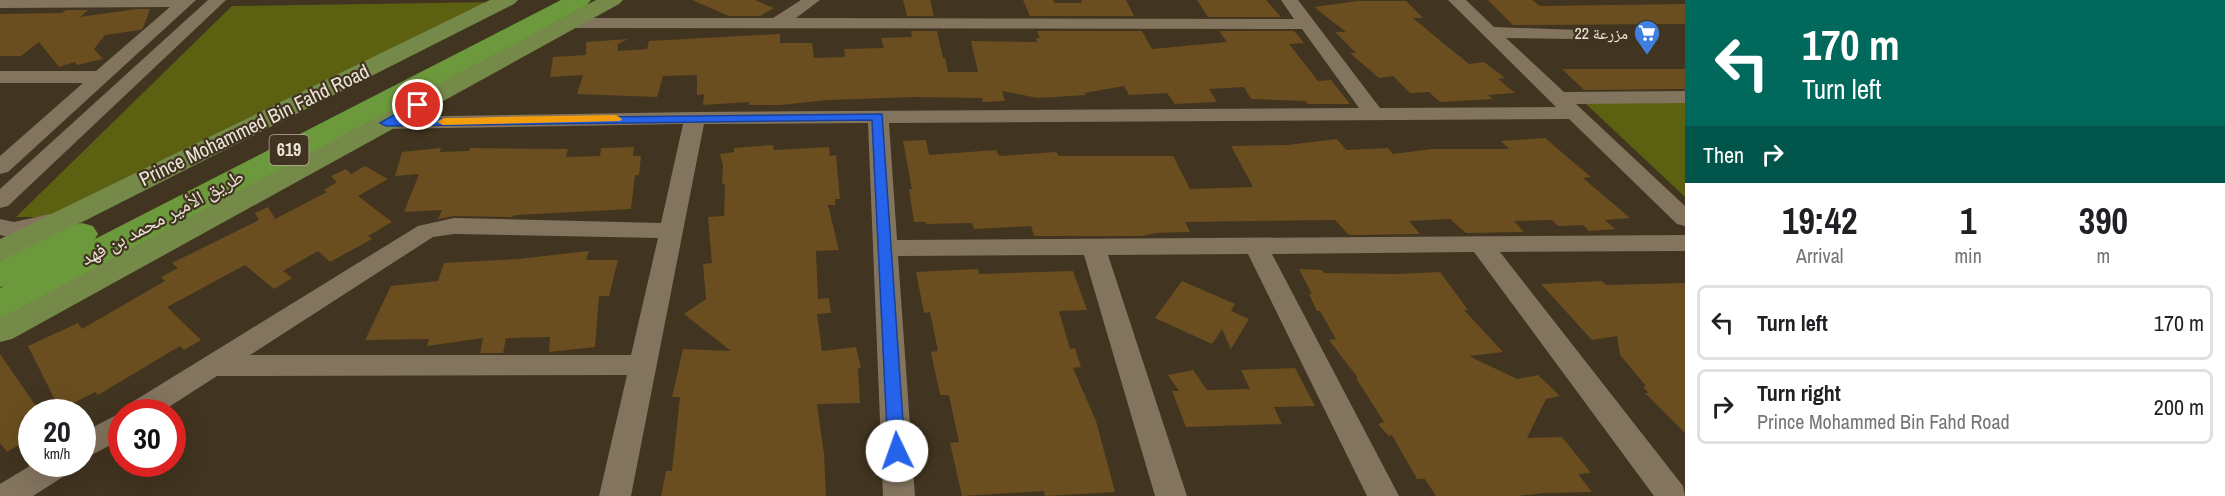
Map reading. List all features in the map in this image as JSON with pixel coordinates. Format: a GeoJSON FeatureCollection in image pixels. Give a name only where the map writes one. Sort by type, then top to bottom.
{"type":"FeatureCollection","features":[{"type":"Feature","properties":{"kind":"highway","name":"طريق الأمير محمد بن فهد"},"geometry":{"type":"LineString","coordinates":[[0,275],[544,0]]}},
{"type":"Feature","properties":{"kind":"highway","name":"طريق الأمير محمد بن فهد"},"geometry":{"type":"LineString","coordinates":[[0,303],[163,215],[573,12]]}},
{"type":"Feature","properties":{"kind":"main road","name":"Prince Mohammed Bin Fahd Road"},"geometry":{"type":"LineString","coordinates":[[0,251],[507,0]]}},
{"type":"Feature","properties":{"kind":"main road"},"geometry":{"type":"LineString","coordinates":[[0,330],[386,123],[573,12],[612,0]]}},
{"type":"Feature","properties":{"kind":"street"},"geometry":{"type":"LineString","coordinates":[[0,201],[218,0]]}},
{"type":"Feature","properties":{"kind":"street"},"geometry":{"type":"LineString","coordinates":[[777,23],[812,0]]}},
{"type":"Feature","properties":{"kind":"street"},"geometry":{"type":"LineString","coordinates":[[1289,0],[1374,114]]}},
{"type":"Feature","properties":{"kind":"street"},"geometry":{"type":"LineString","coordinates":[[1455,0],[1685,219]]}},
{"type":"Feature","properties":{"kind":"street"},"geometry":{"type":"LineString","coordinates":[[0,3],[186,1]]}},
{"type":"Feature","properties":{"kind":"street"},"geometry":{"type":"LineString","coordinates":[[0,167],[186,1]]}},
{"type":"Feature","properties":{"kind":"street"},"geometry":{"type":"LineString","coordinates":[[573,12],[777,23],[1306,24]]}},
{"type":"Feature","properties":{"kind":"street"},"geometry":{"type":"LineString","coordinates":[[1489,32],[1573,34]]}},
{"type":"Feature","properties":{"kind":"street"},"geometry":{"type":"LineString","coordinates":[[0,76],[99,77]]}},
{"type":"Feature","properties":{"kind":"street"},"geometry":{"type":"LineString","coordinates":[[1558,98],[1685,97]]}},
{"type":"Feature","properties":{"kind":"street"},"geometry":{"type":"LineString","coordinates":[[386,123],[695,118],[1573,112]]}},
{"type":"Feature","properties":{"kind":"street"},"geometry":{"type":"LineString","coordinates":[[878,117],[899,496]]}},
{"type":"Feature","properties":{"kind":"street"},"geometry":{"type":"LineString","coordinates":[[615,496],[695,118]]}},
{"type":"Feature","properties":{"kind":"street"},"geometry":{"type":"LineString","coordinates":[[0,227],[14,231],[83,210]]}},
{"type":"Feature","properties":{"kind":"street"},"geometry":{"type":"LineString","coordinates":[[160,399],[426,231],[454,226],[671,231]]}},
{"type":"Feature","properties":{"kind":"street"},"geometry":{"type":"LineString","coordinates":[[885,248],[1685,243]]}},
{"type":"Feature","properties":{"kind":"street"},"geometry":{"type":"LineString","coordinates":[[1482,246],[1672,496]]}},
{"type":"Feature","properties":{"kind":"street"},"geometry":{"type":"LineString","coordinates":[[1257,247],[1383,496]]}},
{"type":"Feature","properties":{"kind":"street"},"geometry":{"type":"LineString","coordinates":[[1094,248],[1171,496]]}},
{"type":"Feature","properties":{"kind":"street"},"geometry":{"type":"LineString","coordinates":[[212,366],[643,365]]}},
{"type":"Feature","properties":{"kind":"street"},"geometry":{"type":"LineString","coordinates":[[7,496],[37,477]]}},
{"type":"Feature","properties":{"kind":"shaded area"},"geometry":{"type":"Polygon","coordinates":[[[499,2],[51,217],[16,217],[232,6],[499,2]]]}},
{"type":"Feature","properties":{"kind":"shaded area"},"geometry":{"type":"Polygon","coordinates":[[[1685,100],[1685,197],[1584,102],[1685,100]]]}},
{"type":"Feature","properties":{"kind":"building"},"geometry":{"type":"Polygon","coordinates":[[[692,0],[755,0],[774,8],[760,16],[729,16],[692,0]]]}},
{"type":"Feature","properties":{"kind":"building"},"geometry":{"type":"Polygon","coordinates":[[[903,0],[930,0],[934,16],[907,16],[903,0]]]}},
{"type":"Feature","properties":{"kind":"building"},"geometry":{"type":"Polygon","coordinates":[[[1023,0],[1082,3],[1081,0],[1126,0],[1134,16],[1030,16],[1023,0]]]}},
{"type":"Feature","properties":{"kind":"building"},"geometry":{"type":"Polygon","coordinates":[[[1197,0],[1266,0],[1281,17],[1208,17],[1197,0]]]}},
{"type":"Feature","properties":{"kind":"building"},"geometry":{"type":"Polygon","coordinates":[[[1488,0],[1532,0],[1540,6],[1685,4],[1685,24],[1513,25],[1488,0]]]}},
{"type":"Feature","properties":{"kind":"building"},"geometry":{"type":"Polygon","coordinates":[[[1358,1],[1406,1],[1423,18],[1413,18],[1469,64],[1484,62],[1505,78],[1498,79],[1515,93],[1488,95],[1493,99],[1440,102],[1429,92],[1410,93],[1393,76],[1379,78],[1350,53],[1356,53],[1335,32],[1346,32],[1314,7],[1358,1]]]}},
{"type":"Feature","properties":{"kind":"building"},"geometry":{"type":"Polygon","coordinates":[[[150,9],[143,28],[105,35],[94,49],[103,59],[77,65],[75,62],[59,67],[39,42],[21,56],[0,56],[0,14],[62,13],[66,10],[88,10],[80,17],[150,9]]]}},
{"type":"Feature","properties":{"kind":"building"},"geometry":{"type":"Polygon","coordinates":[[[911,31],[937,31],[948,72],[978,72],[971,41],[1037,42],[1036,38],[1040,38],[1037,31],[1142,31],[1152,49],[1227,42],[1219,31],[1294,31],[1304,43],[1289,44],[1318,81],[1331,80],[1350,104],[1308,104],[1306,101],[1251,99],[1244,87],[1209,89],[1217,102],[1175,104],[1167,93],[1129,95],[1124,86],[1084,93],[1086,95],[1038,98],[1002,91],[1005,101],[983,102],[982,98],[913,97],[828,100],[780,105],[749,105],[749,102],[703,105],[704,94],[697,95],[697,75],[663,76],[657,97],[577,94],[583,75],[550,77],[553,57],[586,55],[586,42],[628,39],[618,44],[618,51],[647,49],[649,41],[780,34],[780,43],[812,43],[814,58],[845,57],[844,49],[884,48],[881,38],[912,37],[911,31]]]}},
{"type":"Feature","properties":{"kind":"building"},"geometry":{"type":"Polygon","coordinates":[[[1562,69],[1685,69],[1685,89],[1584,90],[1562,69]]]}},
{"type":"Feature","properties":{"kind":"building"},"geometry":{"type":"Polygon","coordinates":[[[1545,138],[1591,177],[1583,178],[1630,218],[1605,220],[1615,229],[1589,231],[1583,225],[1558,226],[1552,220],[1514,221],[1524,232],[1466,233],[1450,219],[1409,221],[1420,234],[1349,235],[1335,220],[1185,222],[1190,232],[1156,233],[1142,236],[1034,236],[1031,226],[974,229],[972,223],[914,222],[909,189],[912,189],[903,141],[926,140],[929,155],[996,150],[999,156],[1056,152],[1059,156],[1173,156],[1190,189],[1253,187],[1231,146],[1287,145],[1337,139],[1346,150],[1388,148],[1393,154],[1432,149],[1509,149],[1501,141],[1545,138]]]}},
{"type":"Feature","properties":{"kind":"building"},"geometry":{"type":"Polygon","coordinates":[[[773,145],[774,150],[829,147],[830,156],[836,155],[840,199],[835,199],[835,205],[828,205],[839,250],[816,251],[818,299],[829,298],[831,313],[817,314],[822,351],[856,347],[861,368],[858,368],[860,403],[817,404],[824,454],[826,496],[661,496],[666,471],[672,471],[680,397],[672,397],[683,349],[731,351],[684,314],[706,299],[703,264],[712,263],[708,217],[724,216],[725,184],[722,185],[723,166],[720,154],[734,152],[734,148],[773,145]]]}},
{"type":"Feature","properties":{"kind":"building"},"geometry":{"type":"Polygon","coordinates":[[[634,147],[633,156],[641,156],[639,175],[635,175],[631,209],[511,217],[454,216],[438,219],[442,210],[404,212],[419,174],[395,176],[402,152],[441,148],[440,152],[469,151],[470,148],[568,149],[566,157],[600,156],[601,148],[634,147]]]}},
{"type":"Feature","properties":{"kind":"building"},"geometry":{"type":"Polygon","coordinates":[[[365,166],[388,179],[358,196],[392,222],[368,236],[372,239],[330,262],[318,251],[283,271],[292,278],[274,289],[245,265],[167,307],[201,340],[184,350],[180,346],[98,395],[95,392],[81,399],[54,399],[28,346],[78,323],[82,329],[165,281],[161,277],[178,268],[172,263],[259,220],[255,213],[268,207],[275,219],[327,192],[324,190],[337,182],[331,176],[346,169],[351,174],[365,166]]]}},
{"type":"Feature","properties":{"kind":"building"},"geometry":{"type":"Polygon","coordinates":[[[589,251],[586,260],[618,260],[609,296],[599,296],[595,347],[549,352],[550,337],[506,338],[503,353],[480,353],[483,338],[427,346],[429,339],[365,340],[391,286],[438,281],[444,263],[518,259],[589,251]]]}},
{"type":"Feature","properties":{"kind":"building"},"geometry":{"type":"Polygon","coordinates":[[[978,269],[979,274],[1073,271],[1087,310],[1059,311],[1070,349],[1075,348],[1081,367],[1073,368],[1096,421],[1115,492],[1045,496],[1044,491],[962,496],[950,443],[959,442],[949,395],[940,395],[931,352],[938,351],[930,312],[924,313],[916,272],[978,269]]]}},
{"type":"Feature","properties":{"kind":"building"},"geometry":{"type":"Polygon","coordinates":[[[1299,269],[1322,270],[1324,273],[1440,272],[1468,310],[1464,310],[1503,352],[1469,356],[1517,379],[1538,375],[1560,396],[1546,399],[1527,438],[1562,437],[1591,473],[1578,474],[1592,492],[1516,496],[1436,496],[1425,479],[1417,479],[1392,435],[1389,436],[1378,424],[1384,422],[1356,378],[1358,378],[1329,340],[1336,339],[1320,311],[1317,311],[1309,294],[1312,294],[1299,269]]]}},
{"type":"Feature","properties":{"kind":"building"},"geometry":{"type":"Polygon","coordinates":[[[1182,281],[1235,304],[1231,311],[1249,319],[1231,349],[1222,329],[1212,344],[1155,318],[1182,281]]]}},
{"type":"Feature","properties":{"kind":"building"},"geometry":{"type":"Polygon","coordinates":[[[1602,281],[1606,285],[1685,283],[1685,433],[1645,393],[1649,393],[1643,387],[1646,386],[1620,355],[1617,336],[1592,340],[1541,284],[1602,281]]]}},
{"type":"Feature","properties":{"kind":"building"},"geometry":{"type":"Polygon","coordinates":[[[0,354],[31,399],[18,399],[18,445],[7,452],[0,443],[0,354]]]}},
{"type":"Feature","properties":{"kind":"building"},"geometry":{"type":"Polygon","coordinates":[[[1295,368],[1315,406],[1274,407],[1282,424],[1186,427],[1172,391],[1179,391],[1168,375],[1193,370],[1207,390],[1250,389],[1241,370],[1295,368]]]}},
{"type":"Feature","properties":{"kind":"slow traffic"},"geometry":{"type":"LineString","coordinates":[[443,122],[616,119]]}},
{"type":"Feature","properties":{"kind":"place","name":"مزرعة 22"},"geometry":{"type":"Point","coordinates":[1647,56]}},
{"type":"Feature","properties":{"kind":"route"},"geometry":{"type":"LineString","coordinates":[[418,105],[386,123],[878,117],[897,451]]}}]}
